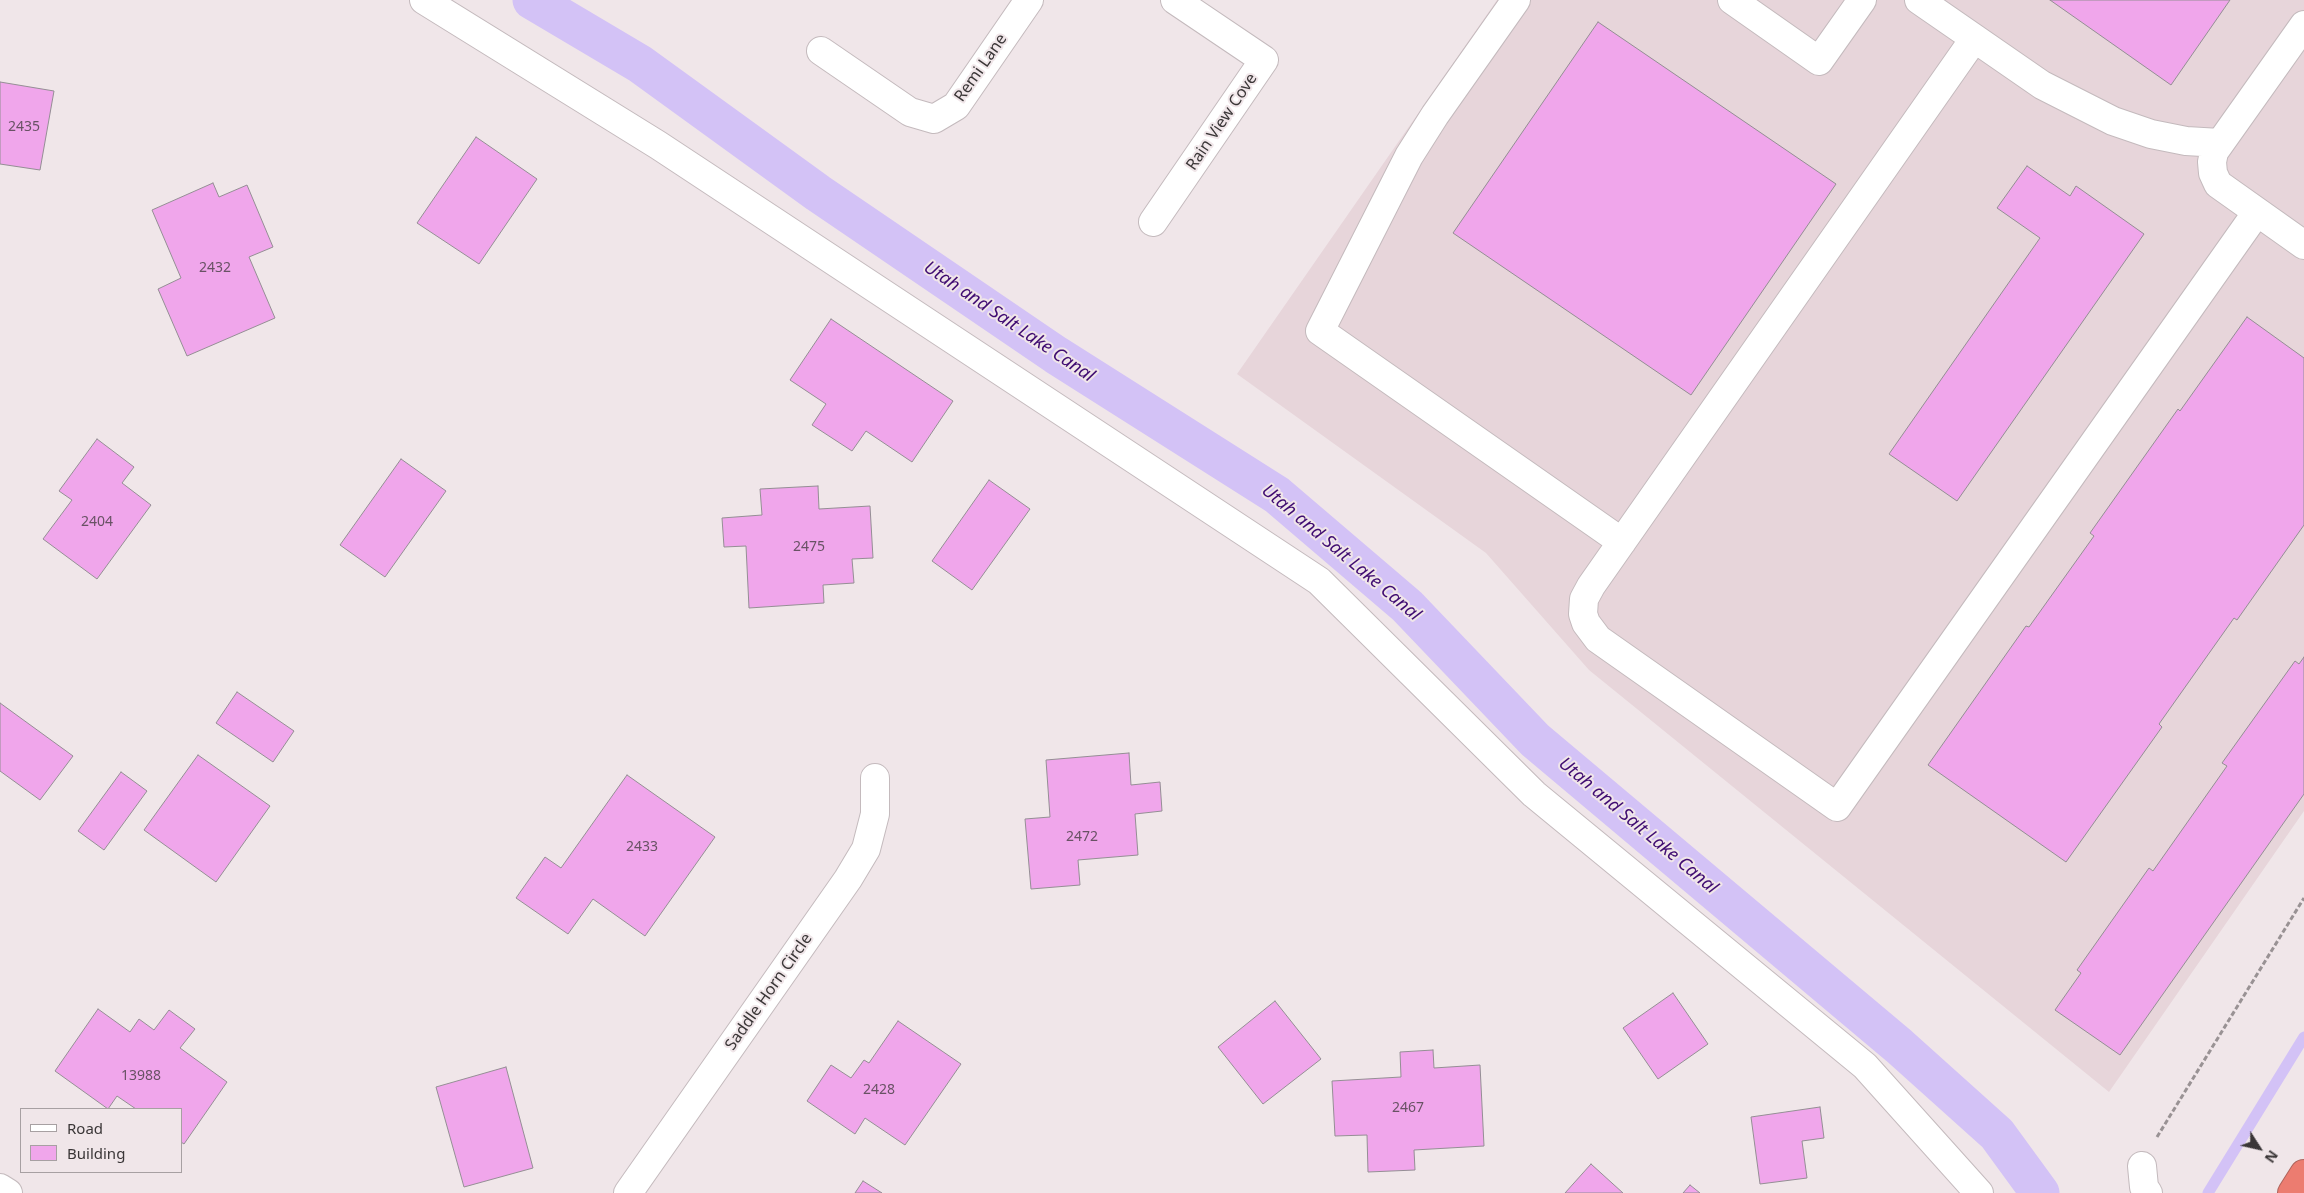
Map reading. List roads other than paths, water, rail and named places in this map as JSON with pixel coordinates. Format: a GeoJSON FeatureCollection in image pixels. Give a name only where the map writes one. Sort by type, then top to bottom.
{"type":"FeatureCollection","features":[{"type":"Feature","properties":{"kind":"highway"},"geometry":{"type":"LineString","coordinates":[[2292,1193],[2304,1174]]}},
{"type":"Feature","properties":{"kind":"street"},"geometry":{"type":"LineString","coordinates":[[424,0],[666,150],[1319,581],[1534,794],[1866,1066],[1979,1193]]}},
{"type":"Feature","properties":{"kind":"street","name":"Remi Lane"},"geometry":{"type":"LineString","coordinates":[[821,51],[910,112],[934,119],[956,106],[1029,0]]}},
{"type":"Feature","properties":{"kind":"street","name":"Rain View Cove"},"geometry":{"type":"LineString","coordinates":[[1154,222],[1264,60],[1175,0]]}},
{"type":"Feature","properties":{"kind":"street"},"geometry":{"type":"LineString","coordinates":[[1516,0],[1435,115],[1409,156],[1320,331],[1622,542]]}},
{"type":"Feature","properties":{"kind":"street"},"geometry":{"type":"LineString","coordinates":[[1732,0],[1819,61],[1862,0]]}},
{"type":"Feature","properties":{"kind":"street"},"geometry":{"type":"LineString","coordinates":[[1918,0],[2042,85],[2113,121],[2151,134],[2186,141],[2220,143]]}},
{"type":"Feature","properties":{"kind":"street"},"geometry":{"type":"LineString","coordinates":[[2304,25],[2220,143],[2214,152],[2212,162],[2213,173],[2218,184],[2304,245]]}},
{"type":"Feature","properties":{"kind":"street"},"geometry":{"type":"LineString","coordinates":[[1974,39],[1584,599],[1583,614],[1591,632],[1598,640],[1837,807],[2257,212]]}},
{"type":"Feature","properties":{"kind":"street","name":"Saddle Horn Circle"},"geometry":{"type":"LineString","coordinates":[[628,1193],[842,887],[866,849],[875,814],[875,778]]}},
{"type":"Feature","properties":{"kind":"street"},"geometry":{"type":"LineString","coordinates":[[2142,1166],[2141,1174],[2144,1187],[2148,1193]]}},
{"type":"Feature","properties":{"kind":"street"},"geometry":{"type":"LineString","coordinates":[[0,1188],[8,1193]]}},
{"type":"Feature","properties":{"kind":"waterway","name":"Utah and Salt Lake Canal"},"geometry":{"type":"LineString","coordinates":[[532,0],[640,64],[818,193],[1056,355],[1277,495],[1407,606],[1535,740],[1899,1046],[1997,1134],[2040,1193]]}},
{"type":"Feature","properties":{"kind":"waterway"},"geometry":{"type":"LineString","coordinates":[[2208,1193],[2304,1037]]}}]}
